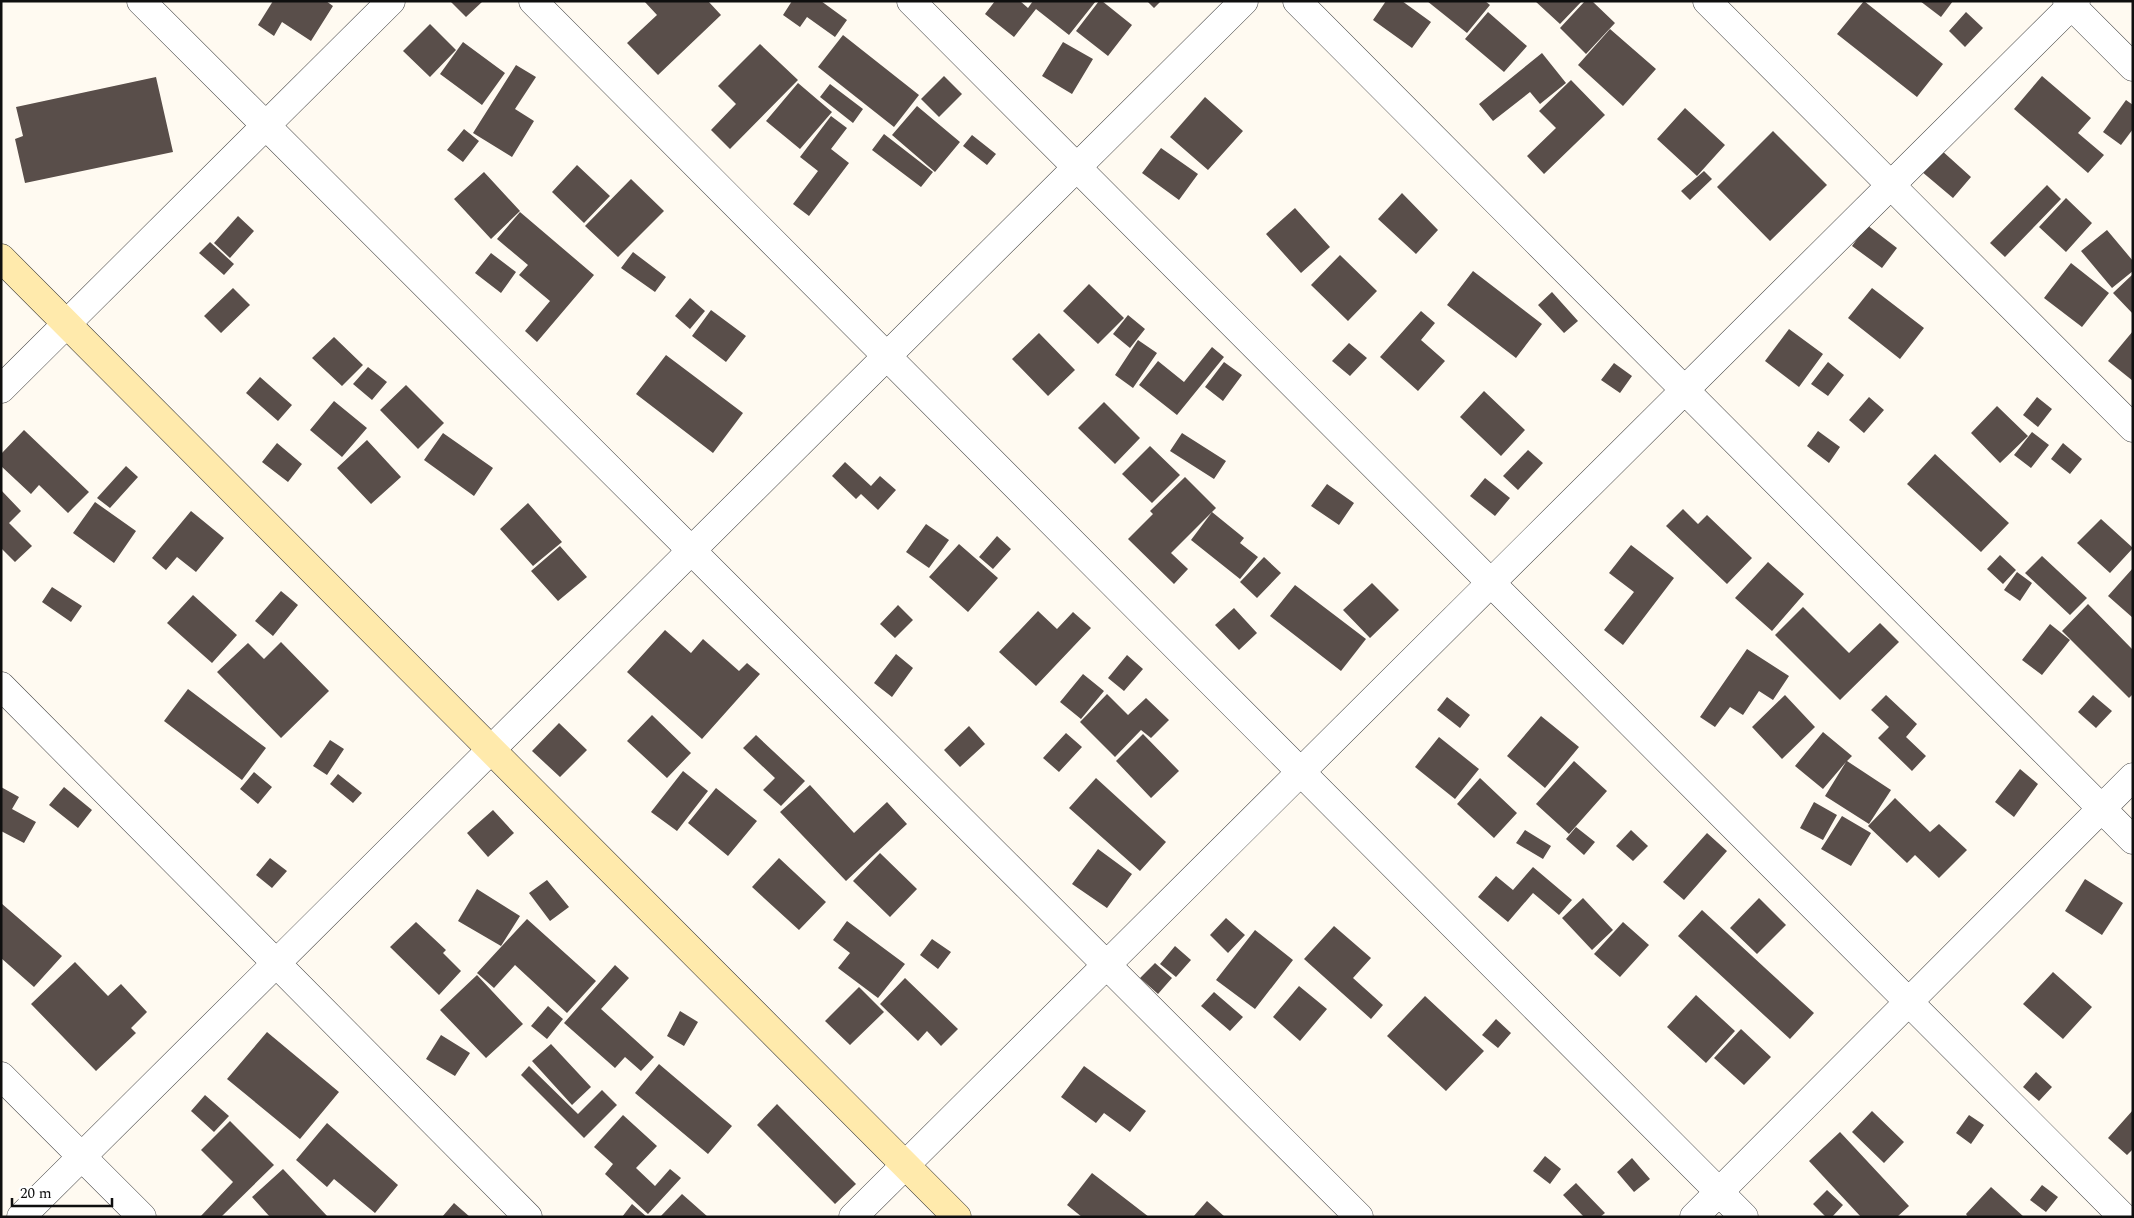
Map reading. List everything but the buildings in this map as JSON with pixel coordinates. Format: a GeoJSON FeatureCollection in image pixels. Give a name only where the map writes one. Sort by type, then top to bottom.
{"type":"FeatureCollection","features":[{"type":"Feature","properties":{"kind":"street"},"geometry":{"type":"LineString","coordinates":[[141,1],[1359,1217]]}},
{"type":"Feature","properties":{"kind":"street"},"geometry":{"type":"LineString","coordinates":[[1,388],[391,1]]}},
{"type":"Feature","properties":{"kind":"street"},"geometry":{"type":"LineString","coordinates":[[533,1],[1744,1217]]}},
{"type":"Feature","properties":{"kind":"street"},"geometry":{"type":"LineString","coordinates":[[911,1],[2123,1217]]}},
{"type":"Feature","properties":{"kind":"street"},"geometry":{"type":"LineString","coordinates":[[21,1217],[1244,1]]}},
{"type":"Feature","properties":{"kind":"street"},"geometry":{"type":"LineString","coordinates":[[1297,1],[2133,840]]}},
{"type":"Feature","properties":{"kind":"street"},"geometry":{"type":"LineString","coordinates":[[1707,1],[2133,428]]}},
{"type":"Feature","properties":{"kind":"street"},"geometry":{"type":"LineString","coordinates":[[853,1217],[1890,186],[2071,3],[2133,67]]}},
{"type":"Feature","properties":{"kind":"street"},"geometry":{"type":"LineString","coordinates":[[1,258],[957,1217]]}},
{"type":"Feature","properties":{"kind":"street"},"geometry":{"type":"LineString","coordinates":[[1,686],[528,1217]]}},
{"type":"Feature","properties":{"kind":"street"},"geometry":{"type":"LineString","coordinates":[[1694,1217],[2133,777]]}},
{"type":"Feature","properties":{"kind":"street"},"geometry":{"type":"LineString","coordinates":[[1,1076],[142,1217]]}}]}
